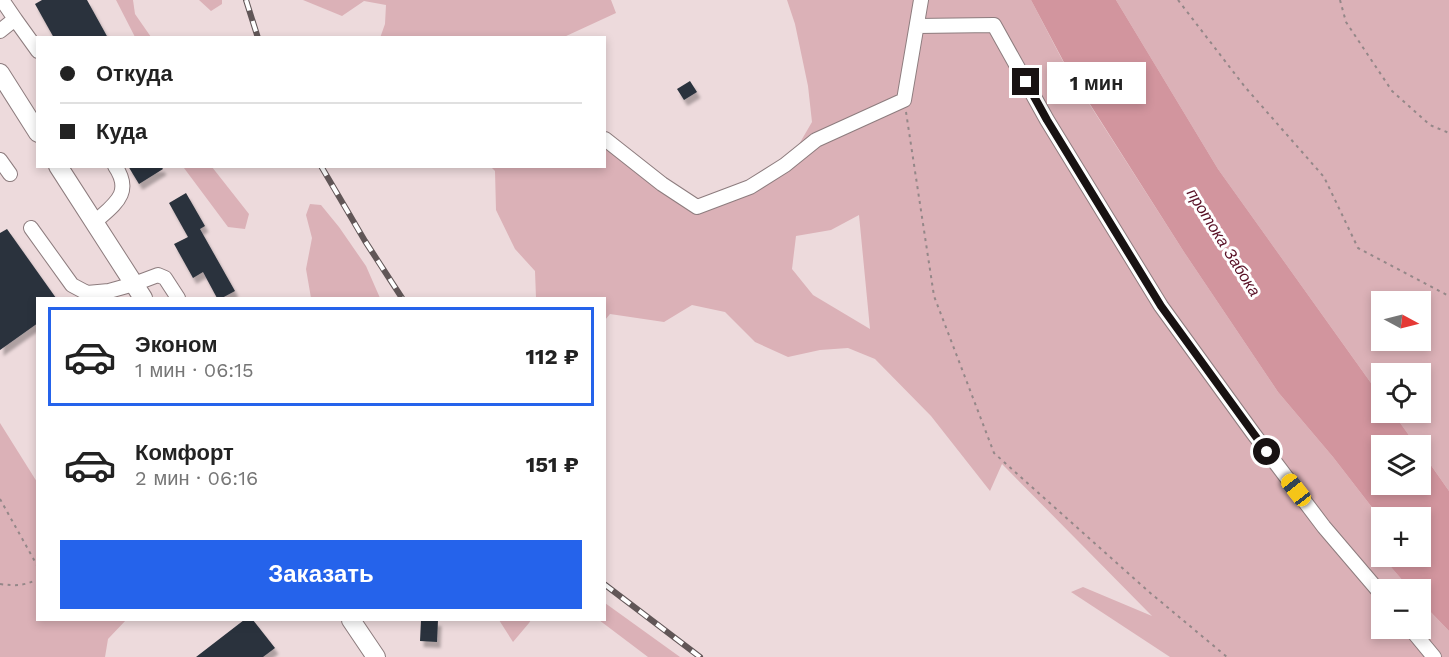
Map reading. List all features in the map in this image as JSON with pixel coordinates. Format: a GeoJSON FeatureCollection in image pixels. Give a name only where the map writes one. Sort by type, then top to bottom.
{"type":"FeatureCollection","features":[{"type":"Feature","properties":{"kind":"main road"},"geometry":{"type":"LineString","coordinates":[[0,73],[36,130]]}},
{"type":"Feature","properties":{"kind":"main road"},"geometry":{"type":"LineString","coordinates":[[59,168],[138,291]]}},
{"type":"Feature","properties":{"kind":"main road"},"geometry":{"type":"LineString","coordinates":[[352,621],[376,657]]}},
{"type":"Feature","properties":{"kind":"lane"},"geometry":{"type":"LineString","coordinates":[[2,0],[36,48]]}},
{"type":"Feature","properties":{"kind":"lane"},"geometry":{"type":"LineString","coordinates":[[606,140],[662,184],[697,207],[750,187],[785,165],[816,140],[904,100],[921,0]]}},
{"type":"Feature","properties":{"kind":"lane"},"geometry":{"type":"LineString","coordinates":[[0,31],[15,19]]}},
{"type":"Feature","properties":{"kind":"lane"},"geometry":{"type":"LineString","coordinates":[[917,26],[994,25],[1047,120],[1161,306],[1310,508],[1371,582]]}},
{"type":"Feature","properties":{"kind":"lane"},"geometry":{"type":"LineString","coordinates":[[0,159],[10,174]]}},
{"type":"Feature","properties":{"kind":"lane"},"geometry":{"type":"LineString","coordinates":[[94,224],[122,197],[124,188],[122,177],[116,168]]}},
{"type":"Feature","properties":{"kind":"lane"},"geometry":{"type":"LineString","coordinates":[[31,228],[72,285],[87,293],[138,291],[158,275],[165,278],[177,297]]}},
{"type":"Feature","properties":{"kind":"lane"},"geometry":{"type":"LineString","coordinates":[[1419,639],[1434,657]]}},
{"type":"Feature","properties":{"kind":"path"},"geometry":{"type":"LineString","coordinates":[[1178,0],[1245,87],[1324,177],[1358,248],[1449,296]]}},
{"type":"Feature","properties":{"kind":"path"},"geometry":{"type":"LineString","coordinates":[[1340,0],[1346,22],[1392,91],[1430,125],[1449,133]]}},
{"type":"Feature","properties":{"kind":"path"},"geometry":{"type":"LineString","coordinates":[[904,100],[934,296],[994,453],[1148,591],[1227,657]]}},
{"type":"Feature","properties":{"kind":"path"},"geometry":{"type":"LineString","coordinates":[[0,499],[36,563]]}},
{"type":"Feature","properties":{"kind":"path"},"geometry":{"type":"LineString","coordinates":[[0,584],[26,585],[36,580]]}},
{"type":"Feature","properties":{"kind":"shaded area"},"geometry":{"type":"Polygon","coordinates":[[[116,0],[133,0],[135,14],[150,36],[134,36],[116,0]]]}},
{"type":"Feature","properties":{"kind":"shaded area"},"geometry":{"type":"Polygon","coordinates":[[[199,0],[222,0],[222,4],[211,11],[199,0]]]}},
{"type":"Feature","properties":{"kind":"shaded area"},"geometry":{"type":"Polygon","coordinates":[[[303,0],[611,0],[616,13],[566,36],[381,36],[385,24],[386,5],[364,1],[342,16],[303,0]]]}},
{"type":"Feature","properties":{"kind":"shaded area"},"geometry":{"type":"Polygon","coordinates":[[[787,0],[1031,0],[1067,69],[1184,252],[1278,392],[1372,507],[1371,567],[1391,567],[1401,579],[1371,579],[1371,639],[1431,639],[1431,612],[1449,631],[1449,657],[1170,657],[1071,592],[1083,587],[1152,616],[1002,464],[990,491],[931,416],[875,359],[848,348],[820,350],[788,357],[755,342],[725,312],[692,305],[664,322],[610,314],[606,319],[606,297],[536,297],[535,271],[515,249],[496,210],[495,171],[492,168],[606,168],[606,132],[693,202],[770,174],[798,146],[812,122],[808,86],[795,24],[787,0]],[[859,215],[831,230],[796,236],[792,269],[813,295],[870,329],[859,215]]]}},
{"type":"Feature","properties":{"kind":"shaded area"},"geometry":{"type":"Polygon","coordinates":[[[1116,0],[1449,0],[1449,491],[1431,465],[1431,435],[1409,435],[1400,423],[1431,423],[1431,363],[1371,363],[1371,383],[1218,169],[1116,0]]]}},
{"type":"Feature","properties":{"kind":"shaded area"},"geometry":{"type":"Polygon","coordinates":[[[184,168],[213,168],[249,214],[245,229],[228,227],[184,168]]]}},
{"type":"Feature","properties":{"kind":"shaded area"},"geometry":{"type":"Polygon","coordinates":[[[310,204],[321,205],[366,266],[380,297],[311,297],[306,269],[312,238],[306,215],[310,204]]]}},
{"type":"Feature","properties":{"kind":"shaded area"},"geometry":{"type":"Polygon","coordinates":[[[0,423],[36,480],[36,621],[125,621],[108,639],[105,657],[0,657],[0,423]]]}},
{"type":"Feature","properties":{"kind":"shaded area"},"geometry":{"type":"Polygon","coordinates":[[[606,604],[680,657],[648,657],[600,621],[606,621],[606,604]]]}},
{"type":"Feature","properties":{"kind":"shaded area"},"geometry":{"type":"Polygon","coordinates":[[[500,621],[530,621],[513,642],[500,621]]]}},
{"type":"Feature","properties":{"kind":"water","name":"протока Забока"},"geometry":{"type":"Polygon","coordinates":[[[1031,0],[1116,0],[1218,169],[1371,383],[1371,423],[1400,423],[1409,435],[1371,435],[1371,495],[1431,495],[1431,465],[1449,491],[1449,631],[1431,612],[1431,579],[1401,579],[1391,567],[1431,567],[1431,507],[1372,507],[1278,392],[1184,252],[1067,68],[1031,0]]]}},
{"type":"Feature","properties":{"kind":"building"},"geometry":{"type":"Polygon","coordinates":[[[42,0],[87,0],[107,36],[53,36],[35,4],[42,0]]]}},
{"type":"Feature","properties":{"kind":"building"},"geometry":{"type":"Polygon","coordinates":[[[690,81],[697,92],[684,100],[677,89],[690,81]]]}},
{"type":"Feature","properties":{"kind":"building"},"geometry":{"type":"Polygon","coordinates":[[[129,168],[163,169],[139,184],[129,168]]]}},
{"type":"Feature","properties":{"kind":"building"},"geometry":{"type":"Polygon","coordinates":[[[186,193],[205,226],[200,229],[235,291],[224,297],[216,297],[203,272],[193,278],[174,244],[188,237],[169,203],[186,193]]]}},
{"type":"Feature","properties":{"kind":"building"},"geometry":{"type":"Polygon","coordinates":[[[7,229],[55,297],[36,297],[36,324],[0,350],[0,233],[7,229]]]}},
{"type":"Feature","properties":{"kind":"building"},"geometry":{"type":"Polygon","coordinates":[[[243,621],[254,621],[275,648],[263,657],[196,657],[243,621]]]}},
{"type":"Feature","properties":{"kind":"building"},"geometry":{"type":"Polygon","coordinates":[[[421,621],[438,621],[437,642],[420,641],[421,621]]]}},
{"type":"Feature","properties":{"kind":"railway"},"geometry":{"type":"LineString","coordinates":[[246,0],[257,36]]}},
{"type":"Feature","properties":{"kind":"railway"},"geometry":{"type":"LineString","coordinates":[[322,168],[401,297]]}},
{"type":"Feature","properties":{"kind":"railway"},"geometry":{"type":"LineString","coordinates":[[606,586],[700,657]]}},
{"type":"Feature","properties":{"kind":"route"},"geometry":{"type":"LineString","coordinates":[[1026,82],[1161,306],[1267,452]]}}]}
